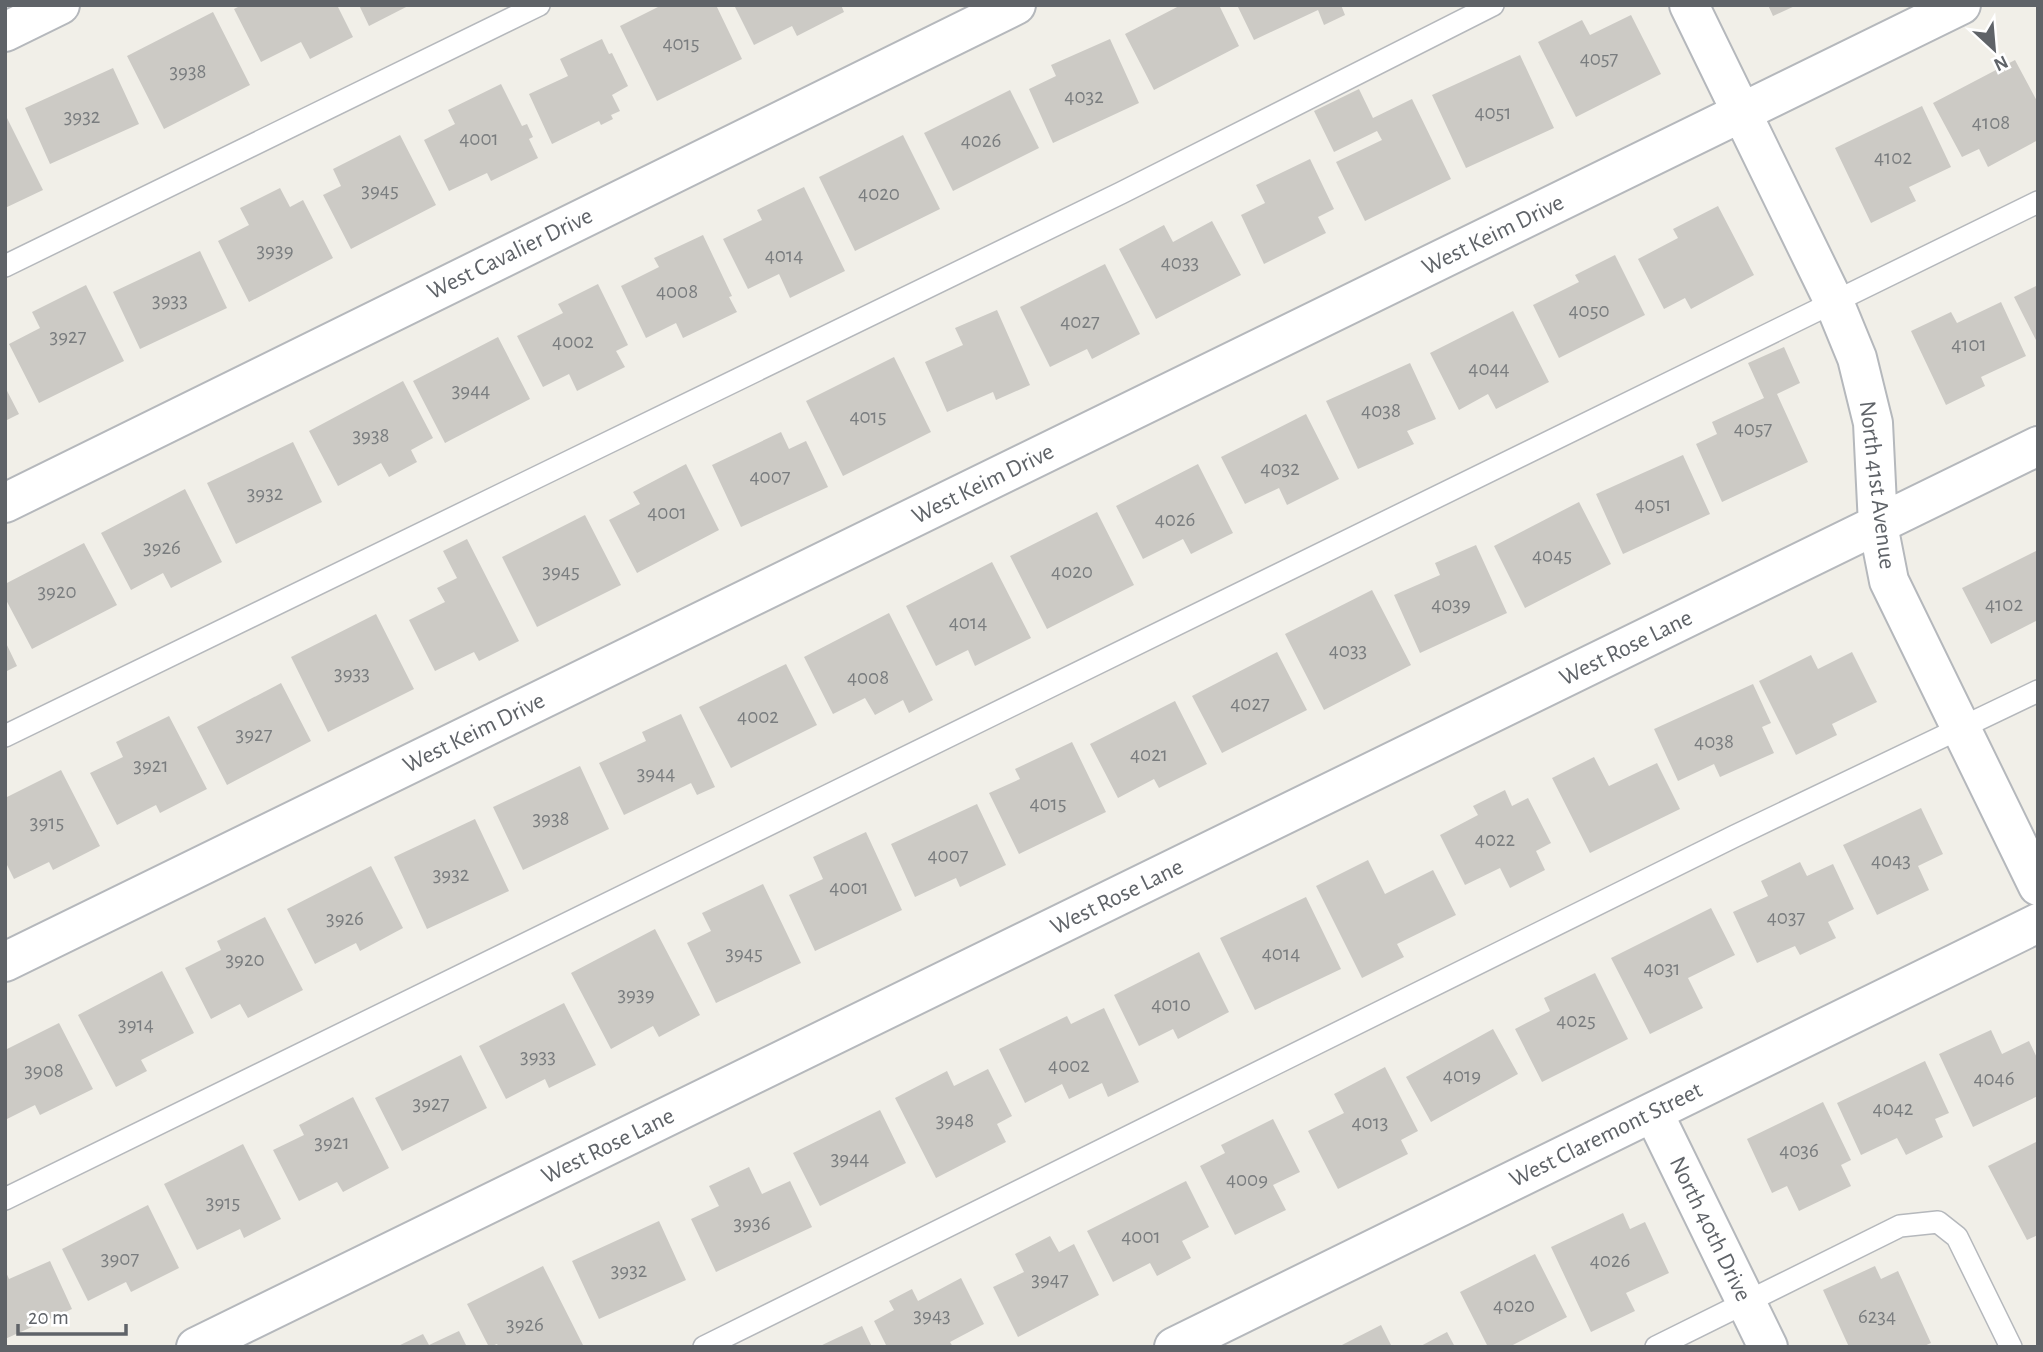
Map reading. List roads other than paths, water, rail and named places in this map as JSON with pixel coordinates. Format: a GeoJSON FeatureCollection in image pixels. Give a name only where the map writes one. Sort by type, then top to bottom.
{"type":"FeatureCollection","features":[{"type":"Feature","properties":{"kind":"street"},"geometry":{"type":"LineString","coordinates":[[5,32],[60,5]]}},
{"type":"Feature","properties":{"kind":"street","name":"West Cavalier Drive"},"geometry":{"type":"LineString","coordinates":[[5,503],[1016,5]]}},
{"type":"Feature","properties":{"kind":"street","name":"North 41st Avenue"},"geometry":{"type":"LineString","coordinates":[[1689,5],[1834,302],[1857,358],[1873,424],[1878,525],[1889,581],[2038,886]]}},
{"type":"Feature","properties":{"kind":"street","name":"West Keim Drive"},"geometry":{"type":"LineString","coordinates":[[5,962],[1961,5]]}},
{"type":"Feature","properties":{"kind":"street","name":"West Rose Lane"},"geometry":{"type":"LineString","coordinates":[[196,1347],[2038,446]]}},
{"type":"Feature","properties":{"kind":"street","name":"West Claremont Street"},"geometry":{"type":"LineString","coordinates":[[1174,1347],[2038,923]]}},
{"type":"Feature","properties":{"kind":"street","name":"North 40th Drive"},"geometry":{"type":"LineString","coordinates":[[1653,1112],[1768,1347]]}},
{"type":"Feature","properties":{"kind":"lane"},"geometry":{"type":"LineString","coordinates":[[5,266],[539,5]]}},
{"type":"Feature","properties":{"kind":"lane"},"geometry":{"type":"LineString","coordinates":[[5,736],[1121,192],[1493,5]]}},
{"type":"Feature","properties":{"kind":"lane"},"geometry":{"type":"LineString","coordinates":[[5,1199],[2038,202]]}},
{"type":"Feature","properties":{"kind":"lane"},"geometry":{"type":"LineString","coordinates":[[704,1347],[1735,836],[2038,691]]}},
{"type":"Feature","properties":{"kind":"lane"},"geometry":{"type":"LineString","coordinates":[[1656,1347],[1900,1226],[1937,1222],[1958,1237],[2011,1347]]}}]}
